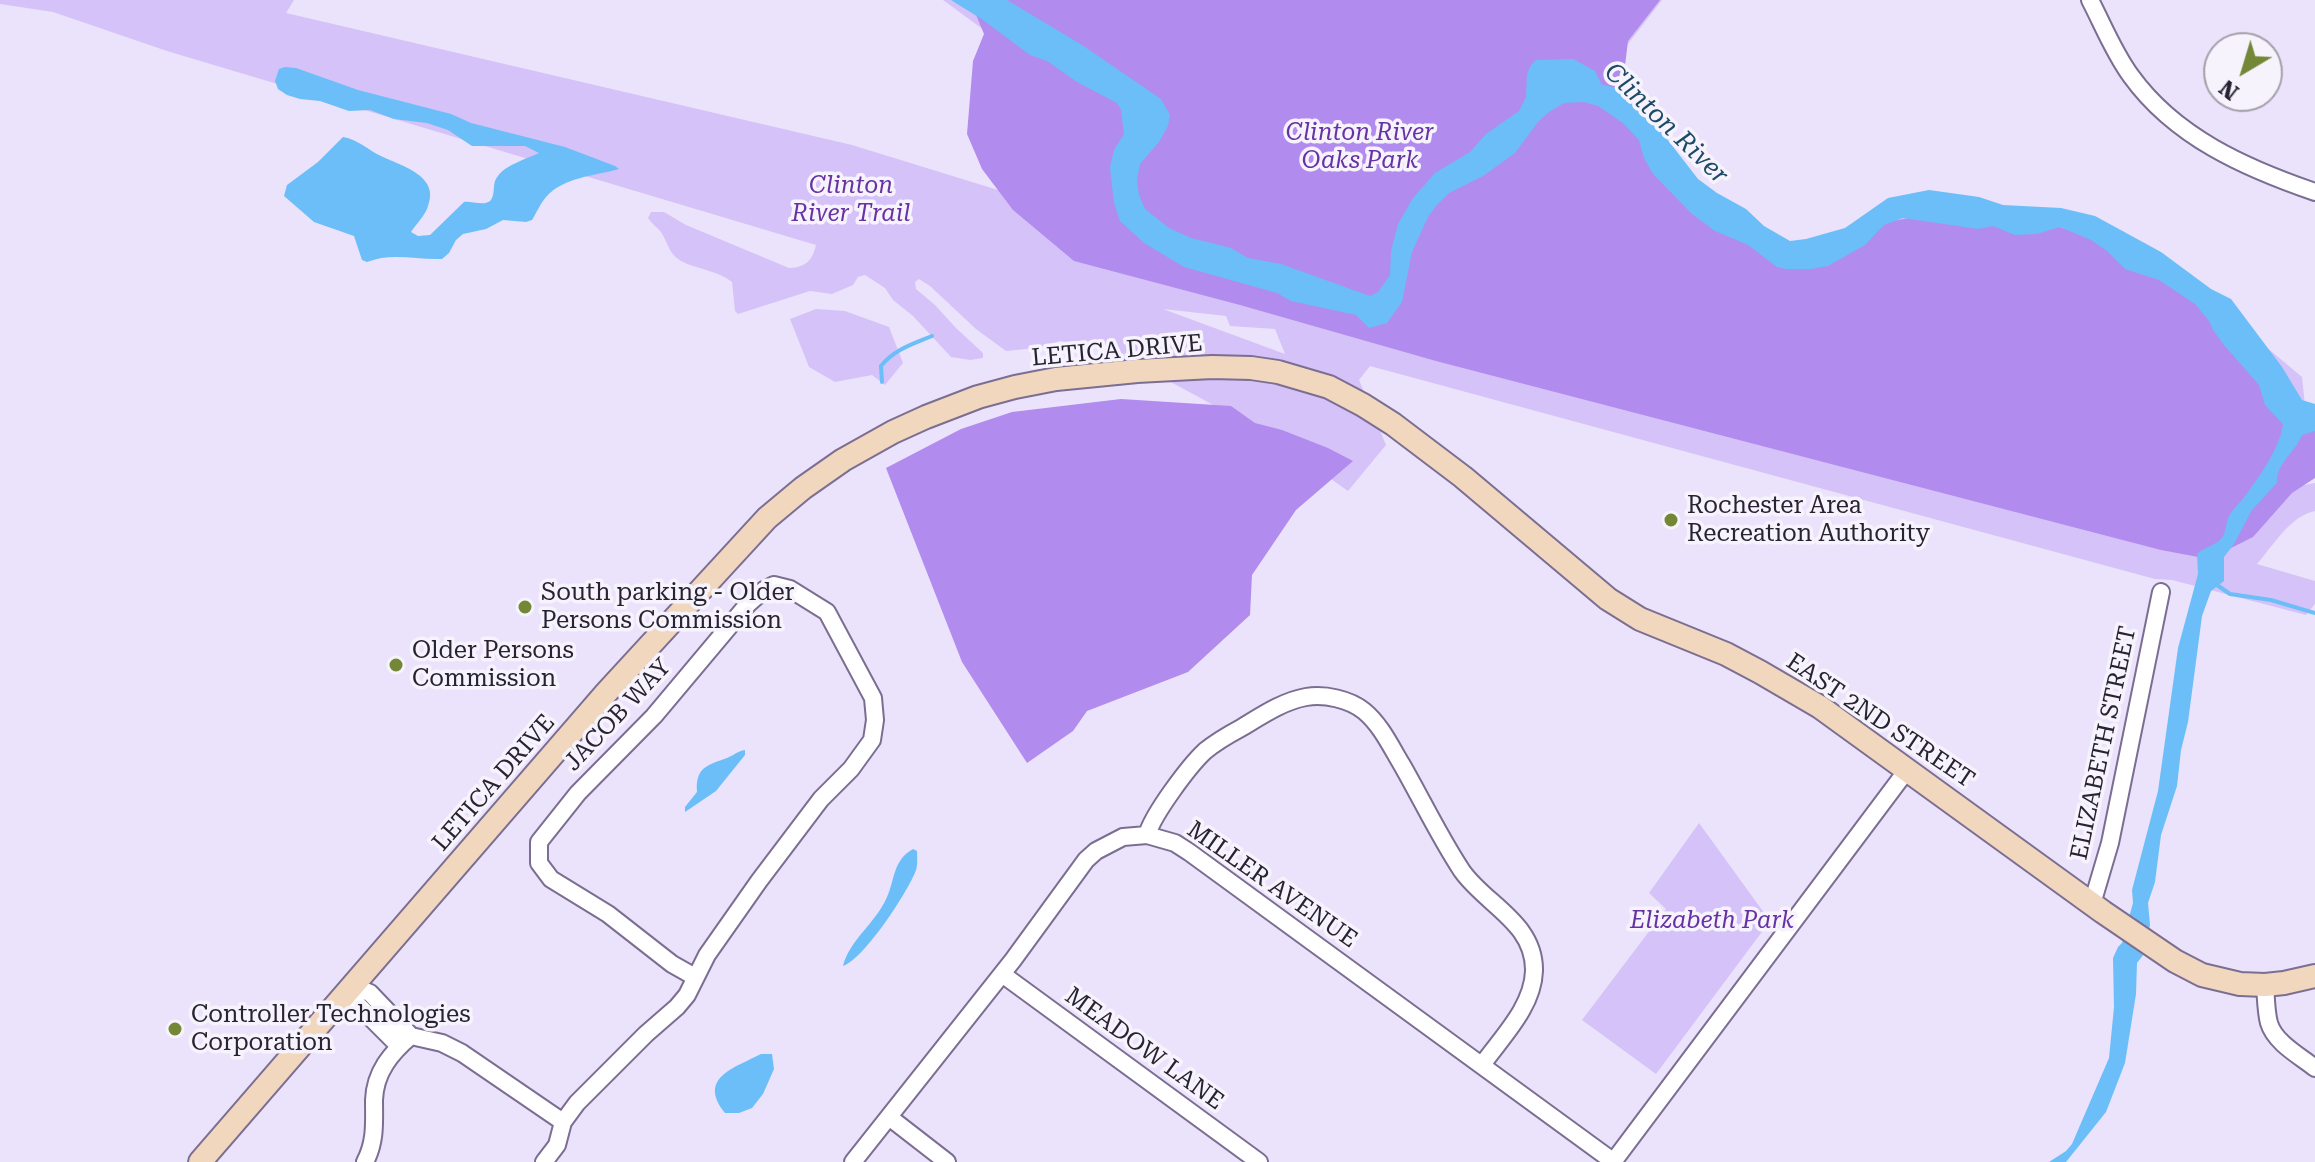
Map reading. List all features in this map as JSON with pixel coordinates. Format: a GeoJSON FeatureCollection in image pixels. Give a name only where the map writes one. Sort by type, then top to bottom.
{"type":"FeatureCollection","features":[{"type":"Feature","properties":{"kind":"street"},"geometry":{"type":"LineString","coordinates":[[2090,0],[2120,60],[2161,110],[2185,130],[2225,155],[2256,171],[2315,192]]}},
{"type":"Feature","properties":{"kind":"street","name":"LETICA DRIVE"},"geometry":{"type":"LineString","coordinates":[[200,1162],[606,693],[758,528],[803,488],[843,460],[893,432],[978,397],[1056,379],[1137,371],[1251,368],[1297,376],[1329,387],[1393,424]]}},
{"type":"Feature","properties":{"kind":"street","name":"EAST 2ND STREET"},"geometry":{"type":"LineString","coordinates":[[1393,424],[1506,511],[1608,599],[1640,619],[1726,654],[1820,707],[2092,904],[2191,970],[2228,982],[2265,985],[2315,976]]}},
{"type":"Feature","properties":{"kind":"street","name":"JACOB WAY"},"geometry":{"type":"LineString","coordinates":[[544,1162],[557,1145],[563,1122],[577,1103],[687,995],[707,955],[759,881],[821,799],[851,769],[872,740],[875,720],[873,698],[827,612],[790,589],[774,585],[748,604],[664,704],[578,793],[539,842],[539,863],[551,879],[608,914],[672,964],[695,977]]}},
{"type":"Feature","properties":{"kind":"street","name":"ELIZABETH STREET"},"geometry":{"type":"LineString","coordinates":[[2092,904],[2110,843],[2161,592]]}},
{"type":"Feature","properties":{"kind":"street"},"geometry":{"type":"LineString","coordinates":[[1147,835],[1153,820],[1202,754],[1228,735],[1278,707],[1304,698],[1329,697],[1355,705],[1385,735],[1463,872],[1513,921],[1528,943],[1534,968],[1529,996],[1482,1065]]}},
{"type":"Feature","properties":{"kind":"street"},"geometry":{"type":"LineString","coordinates":[[1614,1162],[1907,770]]}},
{"type":"Feature","properties":{"kind":"street","name":"MILLER AVENUE"},"geometry":{"type":"LineString","coordinates":[[853,1162],[1002,974],[1080,868],[1096,851],[1123,837],[1147,835],[1175,843],[1189,852],[1614,1162]]}},
{"type":"Feature","properties":{"kind":"street","name":"MEADOW LANE"},"geometry":{"type":"LineString","coordinates":[[1002,974],[1259,1162]]}},
{"type":"Feature","properties":{"kind":"street"},"geometry":{"type":"LineString","coordinates":[[2265,985],[2268,1020],[2272,1030],[2280,1041],[2315,1068]]}},
{"type":"Feature","properties":{"kind":"street"},"geometry":{"type":"LineString","coordinates":[[353,986],[370,993],[405,1041]]}},
{"type":"Feature","properties":{"kind":"street"},"geometry":{"type":"LineString","coordinates":[[365,1162],[375,1131],[376,1085],[386,1061],[405,1041],[442,1043],[462,1053],[563,1122]]}},
{"type":"Feature","properties":{"kind":"street"},"geometry":{"type":"LineString","coordinates":[[889,1117],[947,1162]]}},
{"type":"Feature","properties":{"kind":"green space"},"geometry":{"type":"Polygon","coordinates":[[[0,0],[294,0],[286,13],[852,145],[1011,194],[988,33],[943,0],[1662,0],[1418,314],[1918,453],[1889,207],[2253,336],[2302,377],[2305,405],[2294,487],[2315,483],[2315,511],[2290,525],[2257,564],[2315,581],[2315,604],[2306,615],[2172,580],[2155,579],[1370,366],[1359,380],[1386,445],[1348,491],[1221,409],[1085,341],[1077,344],[1060,341],[1036,348],[1006,351],[919,279],[915,282],[916,289],[983,353],[983,358],[970,360],[951,357],[913,316],[893,300],[885,288],[865,275],[858,277],[853,285],[832,294],[810,291],[738,314],[732,282],[678,259],[648,218],[651,212],[664,212],[686,225],[789,268],[807,262],[816,245],[167,51],[53,12],[0,4],[0,0]],[[1163,309],[1285,354],[1275,329],[1230,326],[1226,316],[1163,309]]]}},
{"type":"Feature","properties":{"kind":"green space","name":"Clinton River Oaks Park"},"geometry":{"type":"Polygon","coordinates":[[[976,0],[1660,0],[1628,41],[1623,82],[1626,106],[1724,209],[1797,245],[1863,226],[1927,215],[2052,224],[2112,246],[2170,273],[2274,386],[2315,410],[2315,478],[2292,493],[2253,537],[2209,559],[2161,550],[1436,361],[1074,261],[1013,210],[982,169],[967,134],[973,61],[984,34],[974,10],[976,0]]]}},
{"type":"Feature","properties":{"kind":"green space"},"geometry":{"type":"Polygon","coordinates":[[[816,309],[845,311],[889,327],[903,363],[885,385],[872,375],[835,382],[809,367],[790,319],[816,309]]]}},
{"type":"Feature","properties":{"kind":"green space"},"geometry":{"type":"Polygon","coordinates":[[[1121,399],[1231,406],[1255,423],[1282,430],[1353,461],[1296,510],[1252,575],[1250,615],[1188,672],[1087,711],[1073,731],[1027,763],[962,662],[886,468],[961,429],[1012,412],[1121,399]]]}},
{"type":"Feature","properties":{"kind":"green space","name":"Elizabeth Park"},"geometry":{"type":"Polygon","coordinates":[[[1699,823],[1770,921],[1656,1074],[1582,1020],[1666,909],[1649,893],[1699,823]]]}},
{"type":"Feature","properties":{"kind":"water"},"geometry":{"type":"Polygon","coordinates":[[[951,0],[1007,0],[1082,45],[1161,99],[1170,115],[1168,126],[1140,164],[1137,180],[1145,209],[1169,228],[1191,238],[1231,248],[1248,258],[1281,264],[1370,296],[1378,292],[1390,275],[1391,251],[1398,224],[1413,198],[1435,173],[1470,152],[1486,134],[1519,111],[1526,97],[1527,74],[1536,60],[1573,59],[1595,71],[1602,85],[1621,90],[1637,99],[1698,179],[1790,241],[1845,228],[1888,198],[1929,190],[1979,197],[2003,205],[2061,208],[2095,216],[2161,252],[2211,289],[2231,299],[2282,367],[2302,400],[2315,404],[2315,431],[2302,435],[2283,464],[2277,483],[2252,510],[2224,557],[2224,581],[2211,591],[2202,616],[2177,786],[2161,835],[2155,882],[2148,903],[2150,925],[2144,954],[2137,963],[2136,994],[2125,1063],[2106,1112],[2066,1162],[2049,1162],[2072,1144],[2109,1058],[2114,1007],[2113,958],[2122,943],[2133,903],[2132,890],[2158,791],[2178,648],[2198,574],[2197,554],[2223,536],[2230,514],[2269,460],[2283,424],[2265,405],[2259,385],[2224,345],[2195,304],[2159,280],[2125,269],[2091,240],[2060,227],[2037,234],[2015,235],[1993,226],[1978,229],[1903,218],[1884,225],[1865,245],[1828,266],[1811,269],[1777,267],[1748,245],[1715,231],[1692,214],[1653,174],[1639,140],[1623,123],[1598,106],[1584,102],[1564,103],[1549,112],[1515,153],[1483,176],[1449,193],[1436,206],[1412,252],[1402,302],[1387,323],[1369,328],[1356,315],[1291,301],[1277,293],[1184,267],[1144,243],[1120,221],[1114,203],[1110,168],[1114,150],[1124,134],[1117,103],[1077,82],[1047,61],[1030,55],[951,0]]]}},
{"type":"Feature","properties":{"kind":"water"},"geometry":{"type":"Polygon","coordinates":[[[285,67],[451,114],[471,123],[565,147],[619,169],[561,185],[546,197],[532,220],[503,220],[486,229],[463,234],[442,259],[394,257],[367,262],[362,260],[354,236],[314,222],[284,196],[287,185],[318,162],[343,137],[409,169],[424,180],[430,196],[425,213],[411,232],[418,236],[430,235],[464,202],[490,201],[498,175],[539,153],[525,146],[472,146],[448,130],[427,123],[394,119],[370,110],[349,111],[320,101],[287,95],[278,89],[275,81],[279,69],[285,67]]]}},
{"type":"Feature","properties":{"kind":"water"},"geometry":{"type":"Polygon","coordinates":[[[745,750],[745,755],[716,791],[685,812],[685,807],[697,792],[698,777],[704,768],[745,750]]]}},
{"type":"Feature","properties":{"kind":"water"},"geometry":{"type":"Polygon","coordinates":[[[913,849],[917,851],[917,868],[904,893],[873,938],[852,961],[843,966],[851,947],[882,906],[898,864],[913,849]]]}},
{"type":"Feature","properties":{"kind":"water"},"geometry":{"type":"Polygon","coordinates":[[[761,1054],[772,1054],[774,1069],[763,1094],[752,1108],[739,1113],[725,1113],[717,1101],[717,1083],[730,1070],[761,1054]]]}},
{"type":"Feature","properties":{"kind":"waterway"},"geometry":{"type":"LineString","coordinates":[[882,382],[881,366],[886,360],[932,336]]}},
{"type":"Feature","properties":{"kind":"waterway"},"geometry":{"type":"LineString","coordinates":[[2217,585],[2230,594],[2271,600],[2315,613]]}},
{"type":"Feature","properties":{"kind":"place","name":"Rochester Area Recreation Authority"},"geometry":{"type":"Point","coordinates":[1671,520]}},
{"type":"Feature","properties":{"kind":"place","name":"South parking - Older Persons Commission"},"geometry":{"type":"Point","coordinates":[525,607]}},
{"type":"Feature","properties":{"kind":"place","name":"Older Persons Commission"},"geometry":{"type":"Point","coordinates":[396,665]}},
{"type":"Feature","properties":{"kind":"place","name":"Controller Technologies Corporation"},"geometry":{"type":"Point","coordinates":[175,1029]}},
{"type":"Feature","properties":{"kind":"water label","name":"Clinton River"},"geometry":{"type":"Point","coordinates":[1666,124]}},
{"type":"Feature","properties":{"kind":"park label","name":"Clinton River Trail"},"geometry":{"type":"Point","coordinates":[851,200]}}]}
